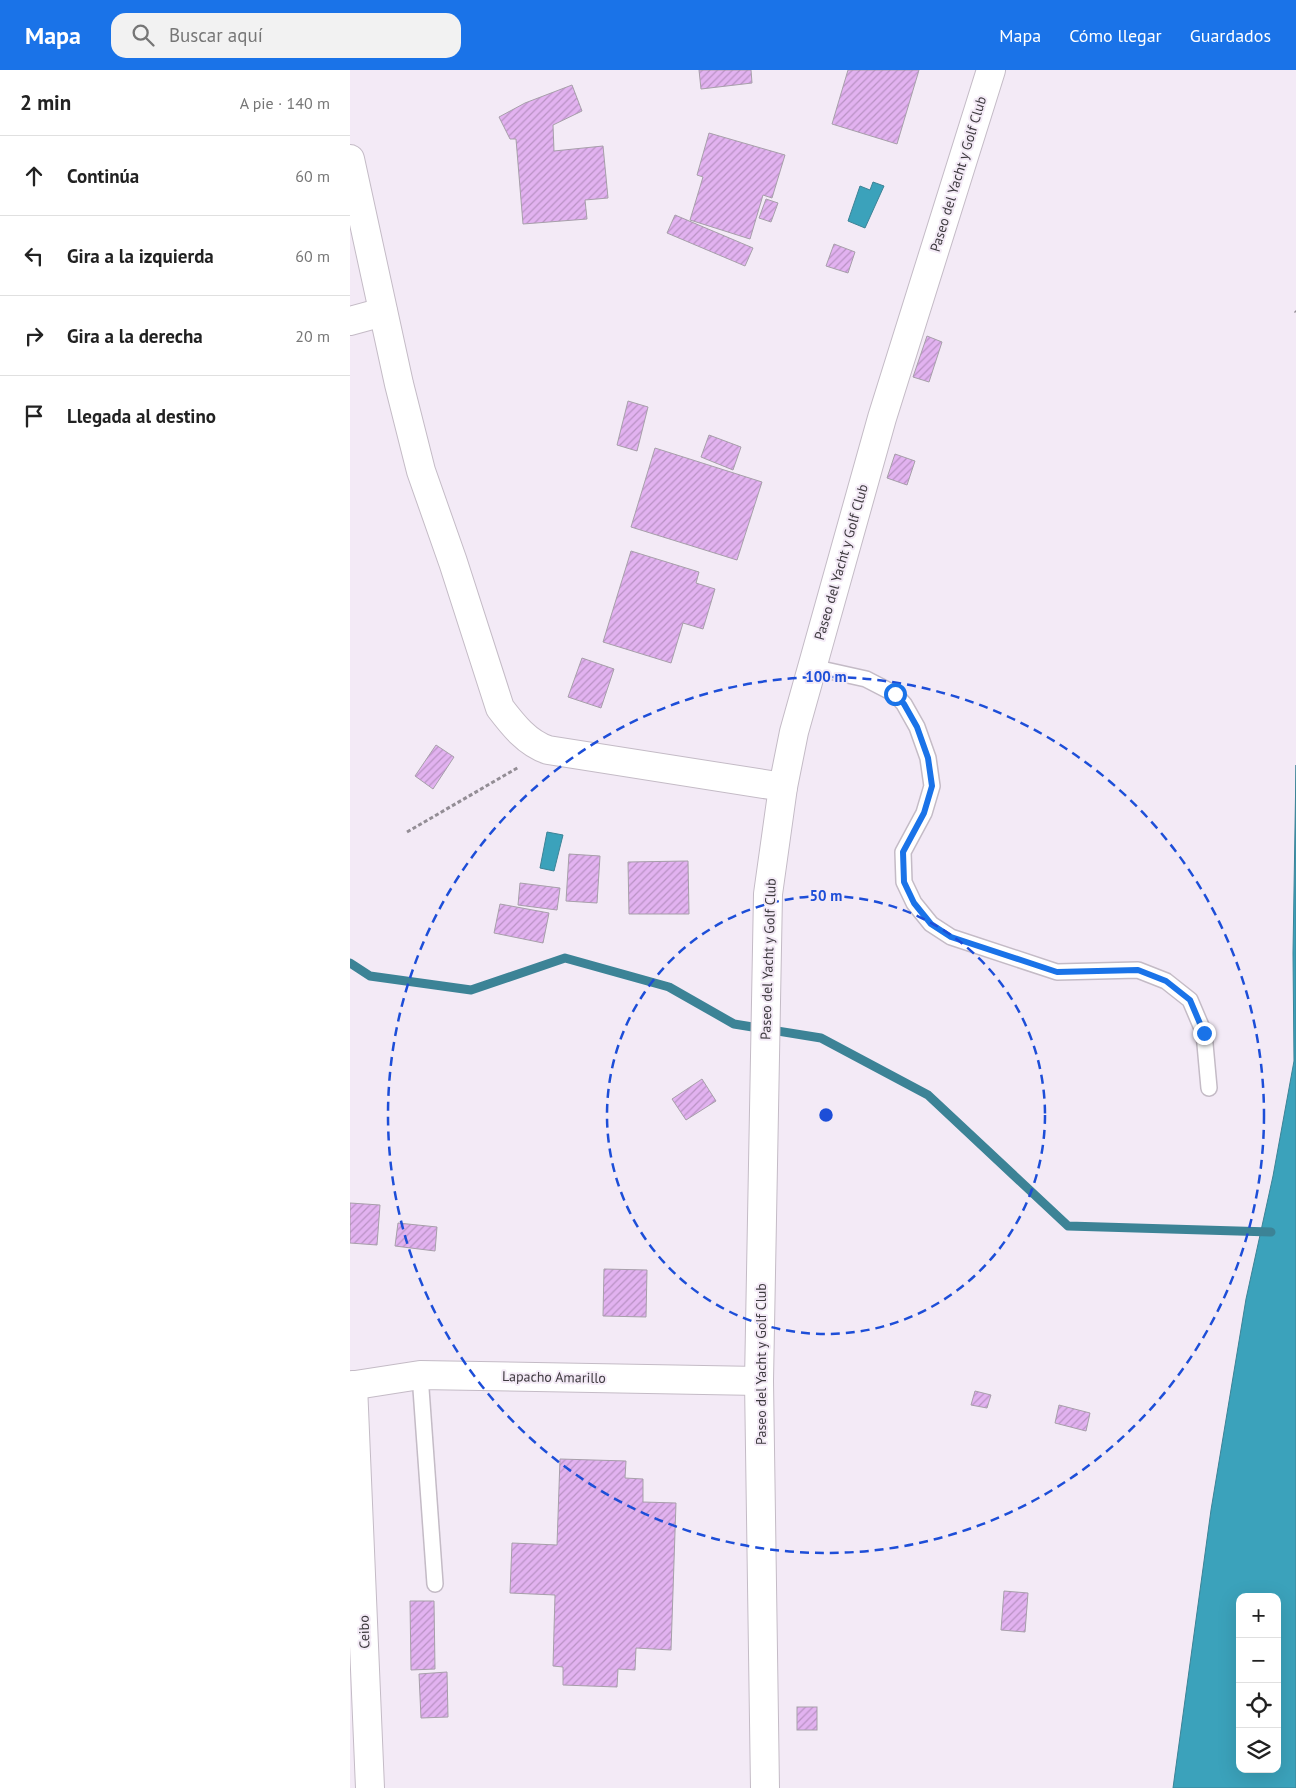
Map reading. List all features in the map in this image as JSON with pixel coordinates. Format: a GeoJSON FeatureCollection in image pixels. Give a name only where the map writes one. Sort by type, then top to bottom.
{"type":"FeatureCollection","features":[{"type":"Feature","properties":{"kind":"main road","name":"Paseo del Yacht y Golf Club"},"geometry":{"type":"LineString","coordinates":[[765,1788],[760,1381],[768,894],[783,787],[794,732],[882,418],[990,70]]}},
{"type":"Feature","properties":{"kind":"main road"},"geometry":{"type":"LineString","coordinates":[[350,159],[399,384],[421,471],[453,562],[500,708],[522,734],[538,747],[548,750],[783,787]]}},
{"type":"Feature","properties":{"kind":"main road"},"geometry":{"type":"LineString","coordinates":[[350,321],[383,312]]}},
{"type":"Feature","properties":{"kind":"main road","name":"Lapacho Amarillo"},"geometry":{"type":"LineString","coordinates":[[352,1386],[420,1375],[760,1381]]}},
{"type":"Feature","properties":{"kind":"main road","name":"Ceibo"},"geometry":{"type":"LineString","coordinates":[[352,1386],[370,1788]]}},
{"type":"Feature","properties":{"kind":"lane"},"geometry":{"type":"LineString","coordinates":[[812,667],[866,679],[895,694],[904,704],[917,727],[928,758],[932,786],[924,813],[903,852],[904,882],[914,903],[931,924],[951,937],[1057,972],[1138,970],[1166,981],[1190,1000],[1204,1033],[1209,1088]]}},
{"type":"Feature","properties":{"kind":"lane"},"geometry":{"type":"LineString","coordinates":[[420,1375],[435,1584]]}},
{"type":"Feature","properties":{"kind":"path"},"geometry":{"type":"LineString","coordinates":[[407,832],[548,750]]}},
{"type":"Feature","properties":{"kind":"water"},"geometry":{"type":"Polygon","coordinates":[[[873,182],[884,186],[865,228],[848,221],[860,186],[870,190],[873,182]]]}},
{"type":"Feature","properties":{"kind":"water"},"geometry":{"type":"Polygon","coordinates":[[[1296,765],[1296,1788],[1173,1788],[1211,1510],[1246,1299],[1273,1176],[1294,1061],[1293,953],[1296,765]]]}},
{"type":"Feature","properties":{"kind":"water"},"geometry":{"type":"Polygon","coordinates":[[[547,832],[563,835],[554,871],[540,868],[547,832]]]}},
{"type":"Feature","properties":{"kind":"building"},"geometry":{"type":"Polygon","coordinates":[[[699,70],[751,70],[752,83],[701,89],[699,70]]]}},
{"type":"Feature","properties":{"kind":"building"},"geometry":{"type":"Polygon","coordinates":[[[848,70],[919,70],[897,144],[832,124],[848,70]]]}},
{"type":"Feature","properties":{"kind":"building"},"geometry":{"type":"Polygon","coordinates":[[[572,85],[582,111],[553,125],[554,151],[603,146],[608,198],[585,200],[587,219],[523,224],[516,139],[510,139],[499,117],[525,103],[572,85]]]}},
{"type":"Feature","properties":{"kind":"building"},"geometry":{"type":"Polygon","coordinates":[[[709,133],[785,155],[772,198],[763,195],[750,239],[690,220],[703,177],[697,175],[709,133]]]}},
{"type":"Feature","properties":{"kind":"building"},"geometry":{"type":"Polygon","coordinates":[[[766,199],[778,203],[771,222],[759,218],[766,199]]]}},
{"type":"Feature","properties":{"kind":"building"},"geometry":{"type":"Polygon","coordinates":[[[675,215],[753,248],[745,266],[667,233],[675,215]]]}},
{"type":"Feature","properties":{"kind":"building"},"geometry":{"type":"Polygon","coordinates":[[[834,244],[855,252],[848,273],[826,266],[834,244]]]}},
{"type":"Feature","properties":{"kind":"building"},"geometry":{"type":"Polygon","coordinates":[[[927,336],[942,342],[929,382],[913,377],[927,336]]]}},
{"type":"Feature","properties":{"kind":"building"},"geometry":{"type":"Polygon","coordinates":[[[628,401],[648,407],[637,451],[617,445],[628,401]]]}},
{"type":"Feature","properties":{"kind":"building"},"geometry":{"type":"Polygon","coordinates":[[[709,435],[741,447],[733,470],[701,457],[709,435]]]}},
{"type":"Feature","properties":{"kind":"building"},"geometry":{"type":"Polygon","coordinates":[[[655,448],[762,482],[737,560],[631,527],[655,448]]]}},
{"type":"Feature","properties":{"kind":"building"},"geometry":{"type":"Polygon","coordinates":[[[895,454],[915,461],[907,485],[887,478],[895,454]]]}},
{"type":"Feature","properties":{"kind":"building"},"geometry":{"type":"Polygon","coordinates":[[[631,551],[699,572],[696,583],[715,589],[703,629],[683,623],[671,663],[603,642],[631,551]]]}},
{"type":"Feature","properties":{"kind":"building"},"geometry":{"type":"Polygon","coordinates":[[[582,658],[614,669],[601,708],[568,697],[582,658]]]}},
{"type":"Feature","properties":{"kind":"building"},"geometry":{"type":"Polygon","coordinates":[[[436,745],[454,757],[433,789],[415,776],[436,745]]]}},
{"type":"Feature","properties":{"kind":"building"},"geometry":{"type":"Polygon","coordinates":[[[569,854],[600,856],[597,903],[566,901],[569,854]]]}},
{"type":"Feature","properties":{"kind":"building"},"geometry":{"type":"Polygon","coordinates":[[[688,861],[689,914],[629,914],[628,862],[688,861]]]}},
{"type":"Feature","properties":{"kind":"building"},"geometry":{"type":"Polygon","coordinates":[[[520,883],[560,888],[557,910],[518,905],[520,883]]]}},
{"type":"Feature","properties":{"kind":"building"},"geometry":{"type":"Polygon","coordinates":[[[500,904],[549,913],[543,943],[494,933],[500,904]]]}},
{"type":"Feature","properties":{"kind":"building"},"geometry":{"type":"Polygon","coordinates":[[[702,1079],[716,1101],[686,1120],[672,1099],[702,1079]]]}},
{"type":"Feature","properties":{"kind":"building"},"geometry":{"type":"Polygon","coordinates":[[[350,1203],[380,1205],[377,1245],[350,1243],[350,1203]]]}},
{"type":"Feature","properties":{"kind":"building"},"geometry":{"type":"Polygon","coordinates":[[[398,1223],[437,1227],[435,1251],[395,1246],[398,1223]]]}},
{"type":"Feature","properties":{"kind":"building"},"geometry":{"type":"Polygon","coordinates":[[[604,1269],[647,1270],[646,1317],[603,1316],[604,1269]]]}},
{"type":"Feature","properties":{"kind":"building"},"geometry":{"type":"Polygon","coordinates":[[[975,1391],[991,1395],[987,1408],[971,1405],[975,1391]]]}},
{"type":"Feature","properties":{"kind":"building"},"geometry":{"type":"Polygon","coordinates":[[[1059,1405],[1090,1413],[1086,1431],[1055,1423],[1059,1405]]]}},
{"type":"Feature","properties":{"kind":"building"},"geometry":{"type":"Polygon","coordinates":[[[560,1459],[626,1461],[625,1478],[643,1479],[643,1502],[676,1503],[671,1650],[636,1648],[635,1670],[618,1669],[617,1687],[563,1685],[563,1667],[553,1666],[555,1595],[510,1593],[512,1543],[557,1545],[560,1459]]]}},
{"type":"Feature","properties":{"kind":"building"},"geometry":{"type":"Polygon","coordinates":[[[1004,1591],[1028,1593],[1025,1632],[1001,1630],[1004,1591]]]}},
{"type":"Feature","properties":{"kind":"building"},"geometry":{"type":"Polygon","coordinates":[[[410,1601],[434,1601],[435,1669],[411,1670],[410,1601]]]}},
{"type":"Feature","properties":{"kind":"building"},"geometry":{"type":"Polygon","coordinates":[[[447,1672],[448,1717],[421,1718],[419,1674],[447,1672]]]}},
{"type":"Feature","properties":{"kind":"building"},"geometry":{"type":"Polygon","coordinates":[[[797,1707],[817,1707],[817,1730],[797,1730],[797,1707]]]}},
{"type":"Feature","properties":{"kind":"waterway"},"geometry":{"type":"LineString","coordinates":[[350,963],[370,976],[471,990],[565,958],[669,987],[734,1024],[821,1038],[928,1095],[1068,1226],[1271,1232]]}},
{"type":"Feature","properties":{"kind":"route"},"geometry":{"type":"LineString","coordinates":[[895,694],[904,704],[917,727],[928,758],[932,786],[924,813],[903,852],[904,882],[914,903],[931,924],[951,937],[971,942],[1057,972],[1138,970],[1166,981],[1190,1000],[1204,1033]]}}]}
